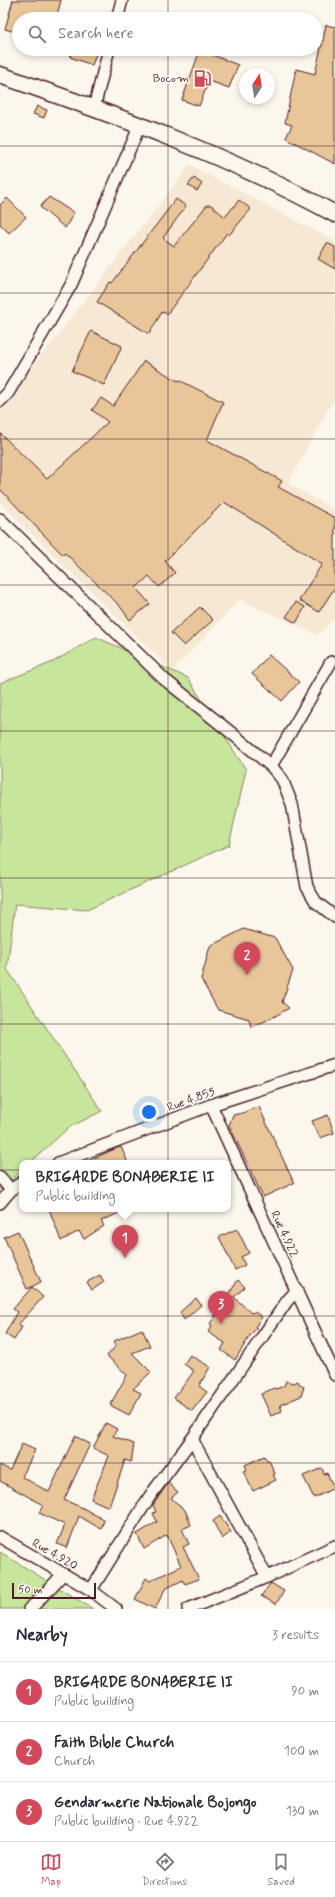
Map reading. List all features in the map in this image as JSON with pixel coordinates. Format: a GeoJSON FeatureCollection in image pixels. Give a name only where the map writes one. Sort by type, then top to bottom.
{"type":"FeatureCollection","features":[{"type":"Feature","properties":{"kind":"highway"},"geometry":{"type":"LineString","coordinates":[[0,75],[140,125],[220,158],[335,214]]}},
{"type":"Feature","properties":{"kind":"street"},"geometry":{"type":"LineString","coordinates":[[119,12],[122,0]]}},
{"type":"Feature","properties":{"kind":"street"},"geometry":{"type":"LineString","coordinates":[[94,108],[107,56]]}},
{"type":"Feature","properties":{"kind":"street"},"geometry":{"type":"LineString","coordinates":[[0,401],[8,393],[71,285],[140,125]]}},
{"type":"Feature","properties":{"kind":"street"},"geometry":{"type":"LineString","coordinates":[[0,519],[164,679],[271,766],[282,779],[292,804],[307,887],[316,902],[335,917]]}},
{"type":"Feature","properties":{"kind":"street"},"geometry":{"type":"LineString","coordinates":[[271,766],[331,662]]}},
{"type":"Feature","properties":{"kind":"street","name":"Rue 4.855"},"geometry":{"type":"LineString","coordinates":[[66,1160],[211,1105],[335,1064]]}},
{"type":"Feature","properties":{"kind":"street","name":"Rue 4.922"},"geometry":{"type":"LineString","coordinates":[[211,1105],[335,1375]]}},
{"type":"Feature","properties":{"kind":"street"},"geometry":{"type":"LineString","coordinates":[[0,1177],[11,1190]]}},
{"type":"Feature","properties":{"kind":"street"},"geometry":{"type":"LineString","coordinates":[[0,1203],[11,1190],[19,1184]]}},
{"type":"Feature","properties":{"kind":"street"},"geometry":{"type":"LineString","coordinates":[[91,1590],[150,1496],[192,1440],[287,1301],[297,1290]]}},
{"type":"Feature","properties":{"kind":"street"},"geometry":{"type":"LineString","coordinates":[[192,1440],[267,1577]]}},
{"type":"Feature","properties":{"kind":"street","name":"Rue 4.920"},"geometry":{"type":"LineString","coordinates":[[0,1537],[91,1590],[116,1609]]}},
{"type":"Feature","properties":{"kind":"street"},"geometry":{"type":"LineString","coordinates":[[188,1609],[267,1577],[335,1546]]}},
{"type":"Feature","properties":{"kind":"street"},"geometry":{"type":"LineString","coordinates":[[29,1609],[63,1574]]}},
{"type":"Feature","properties":{"kind":"shaded area"},"geometry":{"type":"Polygon","coordinates":[[[190,165],[335,241],[335,396],[288,484],[335,510],[335,617],[318,635],[240,600],[172,671],[0,503],[0,409],[190,165]]]}},
{"type":"Feature","properties":{"kind":"green space"},"geometry":{"type":"Polygon","coordinates":[[[96,637],[188,678],[246,770],[229,845],[87,910],[15,904],[7,969],[102,1111],[68,1128],[33,1160],[19,1160],[19,1173],[0,1190],[0,683],[53,662],[96,637]]]}},
{"type":"Feature","properties":{"kind":"green space"},"geometry":{"type":"Polygon","coordinates":[[[0,1552],[93,1609],[0,1609],[0,1552]]]}},
{"type":"Feature","properties":{"kind":"building"},"geometry":{"type":"Polygon","coordinates":[[[13,0],[61,0],[58,12],[12,12],[12,31],[5,29],[13,0]]]}},
{"type":"Feature","properties":{"kind":"building"},"geometry":{"type":"Polygon","coordinates":[[[326,25],[335,27],[335,164],[286,138],[292,125],[285,123],[296,69],[315,74],[319,56],[323,56],[323,38],[326,25]]]}},
{"type":"Feature","properties":{"kind":"building"},"geometry":{"type":"Polygon","coordinates":[[[70,56],[95,56],[92,65],[70,56]]]}},
{"type":"Feature","properties":{"kind":"building"},"geometry":{"type":"Polygon","coordinates":[[[198,56],[215,56],[238,65],[229,88],[209,81],[199,106],[182,100],[198,56]]]}},
{"type":"Feature","properties":{"kind":"building"},"geometry":{"type":"Polygon","coordinates":[[[37,106],[47,110],[44,118],[33,114],[37,106]]]}},
{"type":"Feature","properties":{"kind":"building"},"geometry":{"type":"Polygon","coordinates":[[[194,178],[202,184],[197,191],[188,185],[194,178]]]}},
{"type":"Feature","properties":{"kind":"building"},"geometry":{"type":"Polygon","coordinates":[[[49,197],[74,213],[65,228],[40,207],[49,197]]]}},
{"type":"Feature","properties":{"kind":"building"},"geometry":{"type":"Polygon","coordinates":[[[7,198],[26,217],[9,233],[0,224],[0,205],[7,198]]]}},
{"type":"Feature","properties":{"kind":"building"},"geometry":{"type":"Polygon","coordinates":[[[176,199],[186,206],[163,238],[174,246],[207,205],[211,205],[225,217],[239,200],[251,209],[229,235],[227,233],[167,314],[162,312],[149,334],[97,302],[110,282],[112,283],[176,199]]]}},
{"type":"Feature","properties":{"kind":"building"},"geometry":{"type":"Polygon","coordinates":[[[327,243],[335,247],[335,269],[318,259],[327,243]]]}},
{"type":"Feature","properties":{"kind":"building"},"geometry":{"type":"Polygon","coordinates":[[[91,331],[122,346],[104,385],[72,371],[91,331]]]}},
{"type":"Feature","properties":{"kind":"building"},"geometry":{"type":"Polygon","coordinates":[[[144,361],[178,381],[179,380],[223,402],[207,440],[282,481],[278,487],[335,518],[335,587],[319,612],[299,600],[322,564],[224,502],[165,561],[175,573],[159,587],[149,576],[136,588],[150,604],[130,620],[119,605],[65,553],[63,555],[0,489],[0,433],[47,479],[108,422],[92,410],[101,398],[113,406],[144,361]]]}},
{"type":"Feature","properties":{"kind":"building"},"geometry":{"type":"Polygon","coordinates":[[[296,602],[305,607],[296,623],[286,617],[296,602]]]}},
{"type":"Feature","properties":{"kind":"building"},"geometry":{"type":"Polygon","coordinates":[[[200,607],[213,620],[184,646],[171,633],[200,607]]]}},
{"type":"Feature","properties":{"kind":"building"},"geometry":{"type":"Polygon","coordinates":[[[269,655],[299,682],[282,701],[252,674],[269,655]]]}},
{"type":"Feature","properties":{"kind":"building"},"geometry":{"type":"Polygon","coordinates":[[[244,929],[275,938],[293,970],[282,1002],[289,1008],[272,1018],[251,1027],[249,1019],[218,1010],[201,979],[210,946],[244,929]]]}},
{"type":"Feature","properties":{"kind":"building"},"geometry":{"type":"Polygon","coordinates":[[[259,1107],[294,1183],[263,1197],[229,1125],[233,1115],[247,1112],[246,1111],[259,1107]]]}},
{"type":"Feature","properties":{"kind":"building"},"geometry":{"type":"Polygon","coordinates":[[[328,1115],[334,1133],[320,1138],[312,1121],[328,1115]]]}},
{"type":"Feature","properties":{"kind":"building"},"geometry":{"type":"Polygon","coordinates":[[[121,1147],[127,1160],[90,1160],[121,1147]]]}},
{"type":"Feature","properties":{"kind":"building"},"geometry":{"type":"Polygon","coordinates":[[[50,1212],[121,1212],[101,1221],[104,1226],[84,1239],[79,1231],[61,1241],[50,1212]]]}},
{"type":"Feature","properties":{"kind":"building"},"geometry":{"type":"Polygon","coordinates":[[[237,1229],[249,1253],[241,1257],[245,1265],[235,1270],[219,1237],[237,1229]]]}},
{"type":"Feature","properties":{"kind":"building"},"geometry":{"type":"Polygon","coordinates":[[[18,1231],[41,1282],[27,1289],[4,1237],[18,1231]]]}},
{"type":"Feature","properties":{"kind":"building"},"geometry":{"type":"Polygon","coordinates":[[[100,1275],[104,1282],[92,1290],[87,1282],[100,1275]]]}},
{"type":"Feature","properties":{"kind":"building"},"geometry":{"type":"Polygon","coordinates":[[[238,1280],[245,1287],[234,1297],[251,1313],[255,1312],[262,1317],[255,1327],[257,1328],[251,1334],[235,1360],[221,1350],[225,1343],[208,1332],[212,1326],[210,1324],[238,1280]]]}},
{"type":"Feature","properties":{"kind":"building"},"geometry":{"type":"Polygon","coordinates":[[[32,1287],[43,1297],[18,1325],[22,1327],[14,1340],[5,1334],[17,1312],[13,1309],[32,1287]]]}},
{"type":"Feature","properties":{"kind":"building"},"geometry":{"type":"Polygon","coordinates":[[[196,1298],[201,1305],[184,1320],[180,1312],[196,1298]]]}},
{"type":"Feature","properties":{"kind":"building"},"geometry":{"type":"Polygon","coordinates":[[[142,1329],[150,1346],[132,1353],[151,1372],[133,1389],[141,1393],[129,1415],[110,1405],[127,1375],[107,1356],[116,1346],[114,1341],[142,1329]]]}},
{"type":"Feature","properties":{"kind":"building"},"geometry":{"type":"Polygon","coordinates":[[[190,1355],[210,1367],[199,1386],[207,1392],[192,1411],[174,1398],[194,1371],[184,1364],[190,1355]]]}},
{"type":"Feature","properties":{"kind":"building"},"geometry":{"type":"Polygon","coordinates":[[[286,1381],[294,1383],[298,1381],[300,1385],[304,1387],[301,1396],[280,1405],[282,1411],[271,1416],[261,1394],[274,1388],[276,1389],[284,1386],[286,1381]]]}},
{"type":"Feature","properties":{"kind":"building"},"geometry":{"type":"Polygon","coordinates":[[[106,1423],[117,1429],[113,1436],[134,1444],[131,1462],[125,1460],[109,1507],[91,1499],[109,1456],[93,1448],[106,1423]]]}},
{"type":"Feature","properties":{"kind":"building"},"geometry":{"type":"Polygon","coordinates":[[[75,1436],[90,1444],[64,1500],[83,1508],[104,1520],[101,1529],[79,1516],[67,1548],[57,1544],[65,1525],[39,1513],[43,1505],[0,1481],[0,1465],[10,1470],[22,1444],[35,1450],[22,1477],[49,1492],[75,1436]]]}},
{"type":"Feature","properties":{"kind":"building"},"geometry":{"type":"Polygon","coordinates":[[[264,1456],[267,1460],[269,1460],[276,1480],[253,1491],[243,1471],[247,1470],[245,1465],[264,1456]]]}},
{"type":"Feature","properties":{"kind":"building"},"geometry":{"type":"Polygon","coordinates":[[[322,1468],[324,1474],[327,1473],[334,1488],[314,1498],[303,1476],[322,1468]]]}},
{"type":"Feature","properties":{"kind":"building"},"geometry":{"type":"Polygon","coordinates":[[[168,1483],[178,1492],[171,1498],[185,1510],[191,1525],[182,1529],[189,1544],[183,1547],[199,1579],[185,1584],[183,1580],[165,1589],[155,1609],[135,1599],[146,1578],[150,1581],[181,1566],[167,1535],[144,1549],[137,1534],[157,1522],[153,1513],[156,1512],[153,1505],[168,1483]]]}},
{"type":"Feature","properties":{"kind":"building"},"geometry":{"type":"Polygon","coordinates":[[[220,1516],[231,1532],[222,1539],[213,1521],[220,1516]]]}},
{"type":"Feature","properties":{"kind":"building"},"geometry":{"type":"Polygon","coordinates":[[[271,1583],[284,1591],[276,1604],[261,1596],[271,1583]]]}},
{"type":"Feature","properties":{"kind":"place","name":"Bocom"},"geometry":{"type":"Point","coordinates":[202,78]}},
{"type":"Feature","properties":{"kind":"place","name":"Faith Bible Church"},"geometry":{"type":"Point","coordinates":[247,975]}},
{"type":"Feature","properties":{"kind":"place","name":"BRIGARDE BONABERIE II"},"geometry":{"type":"Point","coordinates":[125,1258]}},
{"type":"Feature","properties":{"kind":"place","name":"Gendarmerie Nationale Bojongo"},"geometry":{"type":"Point","coordinates":[221,1324]}}]}
